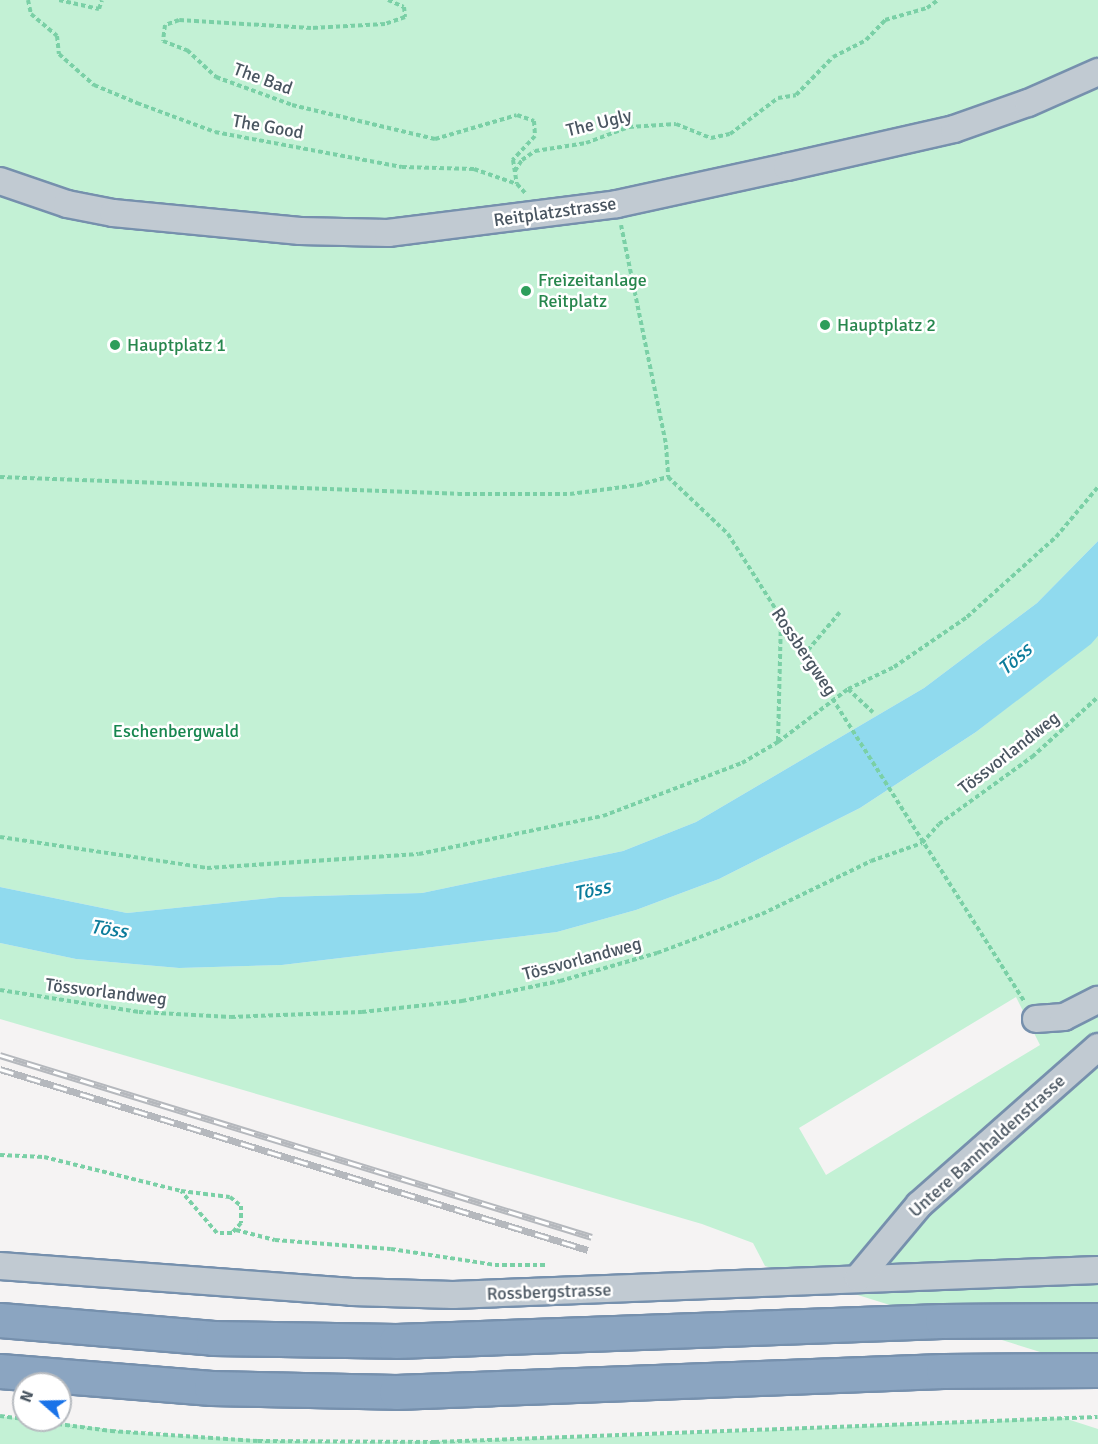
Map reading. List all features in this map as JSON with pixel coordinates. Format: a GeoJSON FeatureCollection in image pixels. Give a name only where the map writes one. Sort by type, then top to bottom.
{"type":"FeatureCollection","features":[{"type":"Feature","properties":{"kind":"highway"},"geometry":{"type":"LineString","coordinates":[[0,1320],[213,1338],[396,1341],[930,1321],[1098,1320]]}},
{"type":"Feature","properties":{"kind":"highway"},"geometry":{"type":"LineString","coordinates":[[0,1371],[211,1388],[396,1392],[896,1373],[1098,1370]]}},
{"type":"Feature","properties":{"kind":"street","name":"Reitplatzstrasse"},"geometry":{"type":"LineString","coordinates":[[0,181],[67,204],[113,213],[300,231],[388,233],[617,204],[954,129],[1028,103],[1098,72]]}},
{"type":"Feature","properties":{"kind":"street"},"geometry":{"type":"LineString","coordinates":[[1035,1019],[1064,1017],[1098,1000]]}},
{"type":"Feature","properties":{"kind":"street","name":"Untere Bannhaldenstrasse"},"geometry":{"type":"LineString","coordinates":[[858,1278],[919,1205],[1098,1047]]}},
{"type":"Feature","properties":{"kind":"street","name":"Rossbergstrasse"},"geometry":{"type":"LineString","coordinates":[[0,1266],[352,1292],[453,1294],[1098,1270]]}},
{"type":"Feature","properties":{"kind":"path","name":"The Good"},"geometry":{"type":"LineString","coordinates":[[28,0],[31,14],[57,36],[59,54],[94,85],[137,103],[215,132],[402,167],[474,169],[517,184]]}},
{"type":"Feature","properties":{"kind":"path"},"geometry":{"type":"LineString","coordinates":[[59,0],[99,9],[102,0]]}},
{"type":"Feature","properties":{"kind":"path","name":"The Bad"},"geometry":{"type":"LineString","coordinates":[[388,0],[404,7],[405,17],[385,24],[311,28],[225,20],[179,20],[165,25],[164,41],[187,50],[216,77],[281,101],[435,139],[517,115],[534,121],[535,136],[513,160],[515,172]]}},
{"type":"Feature","properties":{"kind":"path","name":"The Ugly"},"geometry":{"type":"LineString","coordinates":[[515,172],[522,160],[535,151],[586,143],[629,127],[676,124],[711,138],[730,134],[778,98],[796,95],[833,57],[866,40],[885,20],[927,8],[938,0]]}},
{"type":"Feature","properties":{"kind":"path"},"geometry":{"type":"LineString","coordinates":[[515,172],[517,184],[532,200],[531,216]]}},
{"type":"Feature","properties":{"kind":"path"},"geometry":{"type":"LineString","coordinates":[[0,477],[570,494],[638,485],[668,477],[666,445],[617,204]]}},
{"type":"Feature","properties":{"kind":"path","name":"Rossbergweg"},"geometry":{"type":"LineString","coordinates":[[668,477],[728,534],[803,656],[835,698],[918,832],[922,843],[1035,1019]]}},
{"type":"Feature","properties":{"kind":"path"},"geometry":{"type":"LineString","coordinates":[[0,837],[207,868],[419,854],[603,816],[742,763],[778,742],[848,689],[894,667],[967,617],[1056,537],[1098,487]]}},
{"type":"Feature","properties":{"kind":"path"},"geometry":{"type":"LineString","coordinates":[[803,656],[840,612]]}},
{"type":"Feature","properties":{"kind":"path"},"geometry":{"type":"LineString","coordinates":[[778,742],[780,620]]}},
{"type":"Feature","properties":{"kind":"path"},"geometry":{"type":"LineString","coordinates":[[848,689],[873,712]]}},
{"type":"Feature","properties":{"kind":"path","name":"Tössvorlandweg"},"geometry":{"type":"LineString","coordinates":[[0,990],[139,1012],[231,1017],[362,1012],[462,1001],[560,981],[657,953],[762,914],[871,861],[922,843],[939,824],[1032,756],[1098,697]]}},
{"type":"Feature","properties":{"kind":"path"},"geometry":{"type":"LineString","coordinates":[[0,1155],[44,1157],[181,1191],[237,1201],[242,1214],[236,1230]]}},
{"type":"Feature","properties":{"kind":"path"},"geometry":{"type":"LineString","coordinates":[[181,1191],[210,1229],[224,1235],[236,1230],[275,1240],[391,1249],[495,1265],[549,1265]]}},
{"type":"Feature","properties":{"kind":"path"},"geometry":{"type":"LineString","coordinates":[[72,1426],[111,1431],[258,1441],[424,1443],[1096,1418]]}},
{"type":"Feature","properties":{"kind":"green space","name":"Eschenbergwald"},"geometry":{"type":"Polygon","coordinates":[[[0,0],[1098,0],[1098,541],[1037,603],[924,688],[696,822],[623,851],[422,893],[279,897],[127,913],[0,887],[0,0]]]}},
{"type":"Feature","properties":{"kind":"green space"},"geometry":{"type":"Polygon","coordinates":[[[1098,636],[1098,1370],[765,1266],[753,1243],[702,1224],[0,1019],[0,943],[76,959],[179,968],[282,965],[557,932],[636,910],[719,879],[860,808],[976,732],[1098,636]],[[1016,997],[799,1128],[826,1175],[1040,1045],[1016,997]]]}},
{"type":"Feature","properties":{"kind":"green space"},"geometry":{"type":"Polygon","coordinates":[[[0,1416],[12,1417],[12,1432],[72,1432],[72,1425],[160,1435],[346,1443],[610,1437],[1064,1418],[1098,1429],[1098,1444],[0,1444],[0,1416]]]}},
{"type":"Feature","properties":{"kind":"water","name":"Töss"},"geometry":{"type":"Polygon","coordinates":[[[1098,541],[1098,636],[1091,644],[976,732],[860,808],[719,879],[636,910],[557,932],[282,965],[179,968],[76,959],[0,943],[0,887],[127,913],[279,897],[422,893],[623,851],[696,822],[924,688],[1037,603],[1098,541]]]}},
{"type":"Feature","properties":{"kind":"railway"},"geometry":{"type":"LineString","coordinates":[[0,1055],[592,1237]]}},
{"type":"Feature","properties":{"kind":"railway"},"geometry":{"type":"LineString","coordinates":[[0,1069],[588,1250]]}},
{"type":"Feature","properties":{"kind":"place","name":"Freizeitanlage Reitplatz"},"geometry":{"type":"Point","coordinates":[526,291]}},
{"type":"Feature","properties":{"kind":"place","name":"Hauptplatz 2"},"geometry":{"type":"Point","coordinates":[825,325]}},
{"type":"Feature","properties":{"kind":"place","name":"Hauptplatz 1"},"geometry":{"type":"Point","coordinates":[115,345]}}]}
